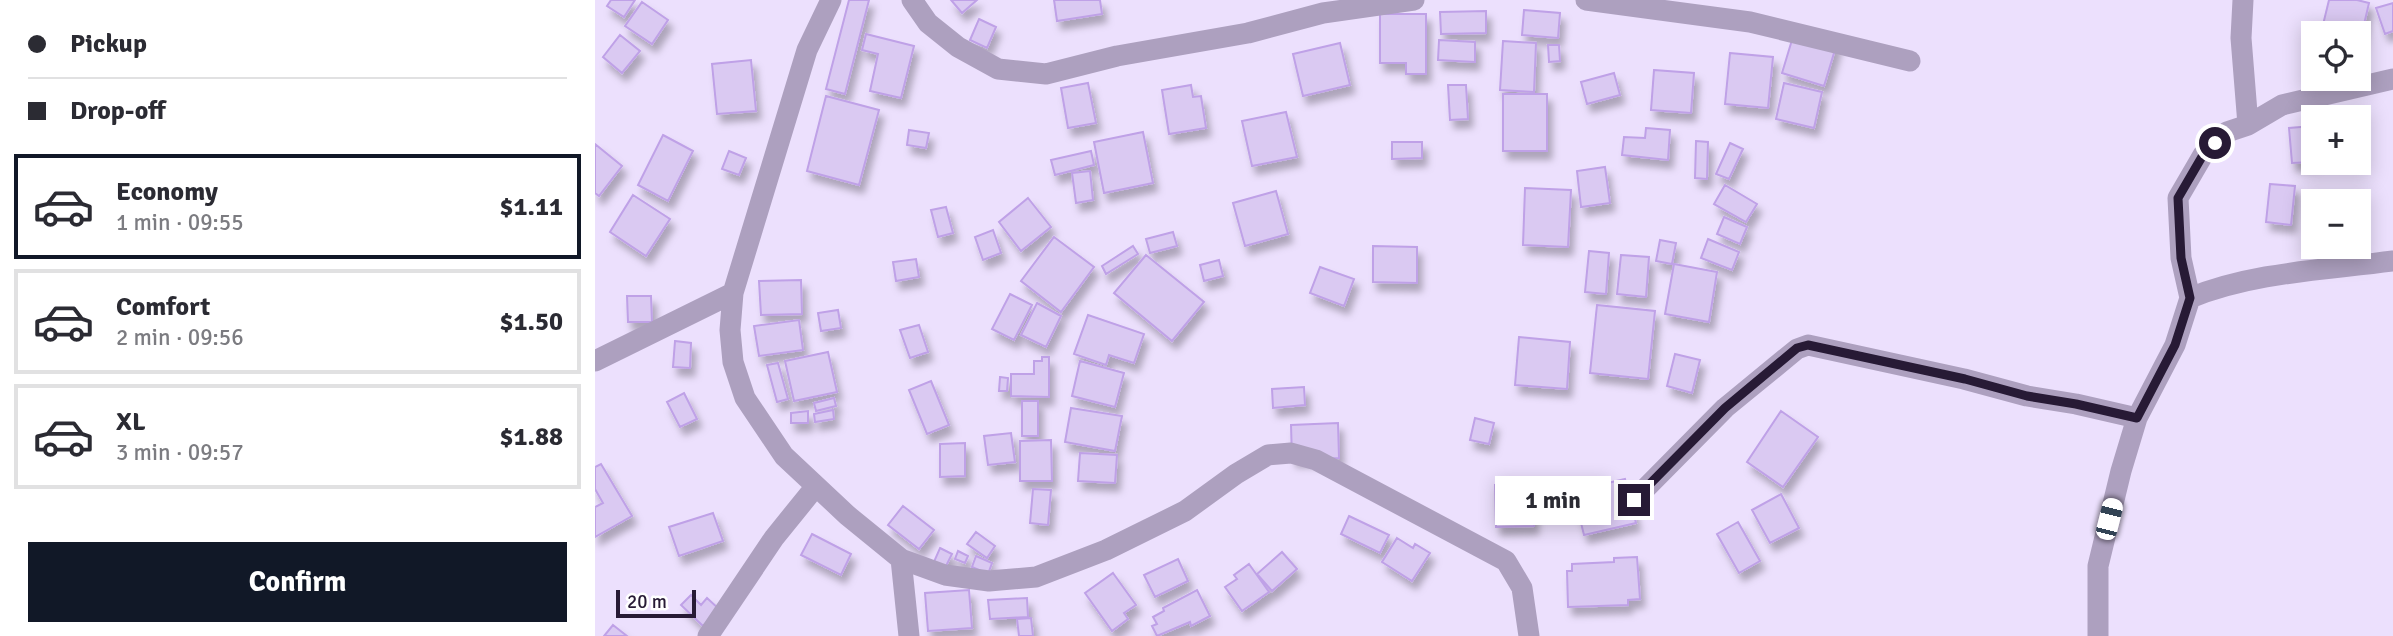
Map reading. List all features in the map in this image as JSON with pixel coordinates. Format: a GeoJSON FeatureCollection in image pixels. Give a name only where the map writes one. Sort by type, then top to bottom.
{"type":"FeatureCollection","features":[{"type":"Feature","properties":{"kind":"street"},"geometry":{"type":"LineString","coordinates":[[831,0],[807,50],[733,293],[730,330],[733,362],[745,398],[784,457],[901,559],[945,575],[989,581],[1036,577],[1106,550],[1185,511],[1236,474],[1268,455],[1291,453],[1316,460],[1506,561],[1523,588],[1529,636]]}},
{"type":"Feature","properties":{"kind":"street"},"geometry":{"type":"LineString","coordinates":[[912,0],[928,23],[958,47],[998,69],[1046,74],[1117,56],[1248,33],[1323,13],[1385,1],[1414,0]]}},
{"type":"Feature","properties":{"kind":"street"},"geometry":{"type":"LineString","coordinates":[[1586,0],[1749,22],[1910,61]]}},
{"type":"Feature","properties":{"kind":"street"},"geometry":{"type":"LineString","coordinates":[[2243,0],[2241,38],[2248,125]]}},
{"type":"Feature","properties":{"kind":"street"},"geometry":{"type":"LineString","coordinates":[[2098,636],[2098,566],[2137,418],[2175,345],[2190,298],[2181,258],[2178,198],[2203,155],[2227,132],[2248,125],[2282,105],[2393,79]]}},
{"type":"Feature","properties":{"kind":"street"},"geometry":{"type":"LineString","coordinates":[[2190,298],[2216,288],[2255,280],[2393,261]]}},
{"type":"Feature","properties":{"kind":"street"},"geometry":{"type":"LineString","coordinates":[[595,361],[733,293]]}},
{"type":"Feature","properties":{"kind":"street"},"geometry":{"type":"LineString","coordinates":[[1634,500],[1725,408],[1797,348],[1808,345],[1965,379],[2027,396],[2137,418]]}},
{"type":"Feature","properties":{"kind":"street"},"geometry":{"type":"LineString","coordinates":[[708,636],[774,538],[816,486]]}},
{"type":"Feature","properties":{"kind":"street"},"geometry":{"type":"LineString","coordinates":[[901,559],[909,636]]}},
{"type":"Feature","properties":{"kind":"building"},"geometry":{"type":"Polygon","coordinates":[[[611,0],[635,0],[624,17],[607,6],[611,0]]]}},
{"type":"Feature","properties":{"kind":"building"},"geometry":{"type":"Polygon","coordinates":[[[849,0],[869,0],[845,94],[826,89],[849,0]]]}},
{"type":"Feature","properties":{"kind":"building"},"geometry":{"type":"Polygon","coordinates":[[[951,0],[977,0],[962,13],[951,0]]]}},
{"type":"Feature","properties":{"kind":"building"},"geometry":{"type":"Polygon","coordinates":[[[1054,0],[1100,0],[1102,14],[1057,21],[1054,0]]]}},
{"type":"Feature","properties":{"kind":"building"},"geometry":{"type":"Polygon","coordinates":[[[2329,0],[2369,3],[2365,21],[2324,21],[2329,0]]]}},
{"type":"Feature","properties":{"kind":"building"},"geometry":{"type":"Polygon","coordinates":[[[642,2],[668,20],[652,44],[625,26],[642,2]]]}},
{"type":"Feature","properties":{"kind":"building"},"geometry":{"type":"Polygon","coordinates":[[[2393,3],[2393,31],[2385,34],[2376,8],[2393,3]]]}},
{"type":"Feature","properties":{"kind":"building"},"geometry":{"type":"Polygon","coordinates":[[[1524,10],[1560,13],[1558,38],[1522,35],[1524,10]]]}},
{"type":"Feature","properties":{"kind":"building"},"geometry":{"type":"Polygon","coordinates":[[[1486,11],[1486,33],[1441,34],[1440,12],[1486,11]]]}},
{"type":"Feature","properties":{"kind":"building"},"geometry":{"type":"Polygon","coordinates":[[[1380,14],[1426,14],[1426,74],[1406,74],[1406,63],[1380,63],[1380,14]]]}},
{"type":"Feature","properties":{"kind":"building"},"geometry":{"type":"Polygon","coordinates":[[[979,19],[996,27],[987,48],[970,40],[979,19]]]}},
{"type":"Feature","properties":{"kind":"building"},"geometry":{"type":"Polygon","coordinates":[[[1795,30],[1837,43],[1824,86],[1782,73],[1795,30]]]}},
{"type":"Feature","properties":{"kind":"building"},"geometry":{"type":"Polygon","coordinates":[[[866,34],[914,46],[901,98],[870,91],[878,54],[862,50],[866,34]]]}},
{"type":"Feature","properties":{"kind":"building"},"geometry":{"type":"Polygon","coordinates":[[[620,35],[640,51],[622,73],[603,57],[620,35]]]}},
{"type":"Feature","properties":{"kind":"building"},"geometry":{"type":"Polygon","coordinates":[[[1439,40],[1475,42],[1475,62],[1438,60],[1439,40]]]}},
{"type":"Feature","properties":{"kind":"building"},"geometry":{"type":"Polygon","coordinates":[[[1503,41],[1536,43],[1534,92],[1500,90],[1503,41]]]}},
{"type":"Feature","properties":{"kind":"building"},"geometry":{"type":"Polygon","coordinates":[[[1340,43],[1350,85],[1303,96],[1293,54],[1340,43]]]}},
{"type":"Feature","properties":{"kind":"building"},"geometry":{"type":"Polygon","coordinates":[[[1548,45],[1559,45],[1560,61],[1549,62],[1548,45]]]}},
{"type":"Feature","properties":{"kind":"building"},"geometry":{"type":"Polygon","coordinates":[[[1730,53],[1773,57],[1768,108],[1725,104],[1730,53]]]}},
{"type":"Feature","properties":{"kind":"building"},"geometry":{"type":"Polygon","coordinates":[[[751,60],[756,111],[717,114],[712,64],[751,60]]]}},
{"type":"Feature","properties":{"kind":"building"},"geometry":{"type":"Polygon","coordinates":[[[1654,70],[1694,73],[1691,113],[1651,110],[1654,70]]]}},
{"type":"Feature","properties":{"kind":"building"},"geometry":{"type":"Polygon","coordinates":[[[1614,73],[1620,95],[1587,104],[1581,82],[1614,73]]]}},
{"type":"Feature","properties":{"kind":"building"},"geometry":{"type":"Polygon","coordinates":[[[1088,83],[1096,123],[1068,128],[1061,88],[1088,83]]]}},
{"type":"Feature","properties":{"kind":"building"},"geometry":{"type":"Polygon","coordinates":[[[1784,83],[1822,92],[1814,128],[1776,119],[1784,83]]]}},
{"type":"Feature","properties":{"kind":"building"},"geometry":{"type":"Polygon","coordinates":[[[1191,85],[1193,97],[1201,96],[1206,128],[1169,134],[1162,90],[1191,85]]]}},
{"type":"Feature","properties":{"kind":"building"},"geometry":{"type":"Polygon","coordinates":[[[1448,85],[1466,85],[1468,119],[1450,120],[1448,85]]]}},
{"type":"Feature","properties":{"kind":"building"},"geometry":{"type":"Polygon","coordinates":[[[1503,94],[1547,94],[1547,151],[1503,151],[1503,94]]]}},
{"type":"Feature","properties":{"kind":"building"},"geometry":{"type":"Polygon","coordinates":[[[826,96],[879,110],[859,185],[807,171],[826,96]]]}},
{"type":"Feature","properties":{"kind":"building"},"geometry":{"type":"Polygon","coordinates":[[[1286,112],[1297,157],[1252,166],[1242,121],[1286,112]]]}},
{"type":"Feature","properties":{"kind":"building"},"geometry":{"type":"Polygon","coordinates":[[[2301,127],[2301,163],[2292,163],[2289,128],[2301,127]]]}},
{"type":"Feature","properties":{"kind":"building"},"geometry":{"type":"Polygon","coordinates":[[[1646,128],[1670,130],[1668,160],[1622,155],[1624,137],[1645,138],[1646,128]]]}},
{"type":"Feature","properties":{"kind":"building"},"geometry":{"type":"Polygon","coordinates":[[[909,130],[929,133],[926,148],[907,145],[909,130]]]}},
{"type":"Feature","properties":{"kind":"building"},"geometry":{"type":"Polygon","coordinates":[[[1143,132],[1153,183],[1104,193],[1094,142],[1143,132]]]}},
{"type":"Feature","properties":{"kind":"building"},"geometry":{"type":"Polygon","coordinates":[[[663,135],[693,151],[668,201],[638,185],[663,135]]]}},
{"type":"Feature","properties":{"kind":"building"},"geometry":{"type":"Polygon","coordinates":[[[1696,141],[1708,142],[1707,179],[1695,178],[1696,141]]]}},
{"type":"Feature","properties":{"kind":"building"},"geometry":{"type":"Polygon","coordinates":[[[1392,142],[1422,142],[1422,158],[1392,159],[1392,142]]]}},
{"type":"Feature","properties":{"kind":"building"},"geometry":{"type":"Polygon","coordinates":[[[1730,143],[1743,149],[1729,179],[1716,174],[1730,143]]]}},
{"type":"Feature","properties":{"kind":"building"},"geometry":{"type":"Polygon","coordinates":[[[595,144],[622,166],[599,196],[595,193],[595,144]]]}},
{"type":"Feature","properties":{"kind":"building"},"geometry":{"type":"Polygon","coordinates":[[[729,151],[746,158],[739,175],[722,169],[729,151]]]}},
{"type":"Feature","properties":{"kind":"building"},"geometry":{"type":"Polygon","coordinates":[[[1091,151],[1094,165],[1055,175],[1051,160],[1091,151]]]}},
{"type":"Feature","properties":{"kind":"building"},"geometry":{"type":"Polygon","coordinates":[[[1605,167],[1610,203],[1581,207],[1577,171],[1605,167]]]}},
{"type":"Feature","properties":{"kind":"building"},"geometry":{"type":"Polygon","coordinates":[[[1090,171],[1093,200],[1076,203],[1072,173],[1090,171]]]}},
{"type":"Feature","properties":{"kind":"building"},"geometry":{"type":"Polygon","coordinates":[[[2270,184],[2295,186],[2291,225],[2266,222],[2270,184]]]}},
{"type":"Feature","properties":{"kind":"building"},"geometry":{"type":"Polygon","coordinates":[[[1725,185],[1757,204],[1746,222],[1714,204],[1725,185]]]}},
{"type":"Feature","properties":{"kind":"building"},"geometry":{"type":"Polygon","coordinates":[[[1525,188],[1571,190],[1568,247],[1523,245],[1525,188]]]}},
{"type":"Feature","properties":{"kind":"building"},"geometry":{"type":"Polygon","coordinates":[[[1276,191],[1288,234],[1245,246],[1233,203],[1276,191]]]}},
{"type":"Feature","properties":{"kind":"building"},"geometry":{"type":"Polygon","coordinates":[[[633,195],[670,219],[646,256],[610,232],[633,195]]]}},
{"type":"Feature","properties":{"kind":"building"},"geometry":{"type":"Polygon","coordinates":[[[1028,198],[1051,227],[1021,251],[999,222],[1028,198]]]}},
{"type":"Feature","properties":{"kind":"building"},"geometry":{"type":"Polygon","coordinates":[[[946,207],[953,233],[938,237],[931,210],[946,207]]]}},
{"type":"Feature","properties":{"kind":"building"},"geometry":{"type":"Polygon","coordinates":[[[1724,217],[1747,227],[1740,244],[1717,234],[1724,217]]]}},
{"type":"Feature","properties":{"kind":"building"},"geometry":{"type":"Polygon","coordinates":[[[993,230],[1001,253],[983,260],[975,237],[993,230]]]}},
{"type":"Feature","properties":{"kind":"building"},"geometry":{"type":"Polygon","coordinates":[[[1173,232],[1177,246],[1150,253],[1146,239],[1173,232]]]}},
{"type":"Feature","properties":{"kind":"building"},"geometry":{"type":"Polygon","coordinates":[[[1054,237],[1094,267],[1061,312],[1021,281],[1054,237]]]}},
{"type":"Feature","properties":{"kind":"building"},"geometry":{"type":"Polygon","coordinates":[[[1708,239],[1739,252],[1732,270],[1701,258],[1708,239]]]}},
{"type":"Feature","properties":{"kind":"building"},"geometry":{"type":"Polygon","coordinates":[[[1660,240],[1676,243],[1672,264],[1656,261],[1660,240]]]}},
{"type":"Feature","properties":{"kind":"building"},"geometry":{"type":"Polygon","coordinates":[[[1133,246],[1138,254],[1106,274],[1102,266],[1133,246]]]}},
{"type":"Feature","properties":{"kind":"building"},"geometry":{"type":"Polygon","coordinates":[[[1373,246],[1417,247],[1417,283],[1373,282],[1373,246]]]}},
{"type":"Feature","properties":{"kind":"building"},"geometry":{"type":"Polygon","coordinates":[[[1589,251],[1609,253],[1606,294],[1585,292],[1589,251]]]}},
{"type":"Feature","properties":{"kind":"building"},"geometry":{"type":"Polygon","coordinates":[[[1146,255],[1204,302],[1172,341],[1114,293],[1146,255]]]}},
{"type":"Feature","properties":{"kind":"building"},"geometry":{"type":"Polygon","coordinates":[[[1621,255],[1649,257],[1646,297],[1617,294],[1621,255]]]}},
{"type":"Feature","properties":{"kind":"building"},"geometry":{"type":"Polygon","coordinates":[[[916,259],[919,277],[896,281],[893,262],[916,259]]]}},
{"type":"Feature","properties":{"kind":"building"},"geometry":{"type":"Polygon","coordinates":[[[1219,260],[1223,276],[1204,281],[1200,265],[1219,260]]]}},
{"type":"Feature","properties":{"kind":"building"},"geometry":{"type":"Polygon","coordinates":[[[1674,264],[1717,272],[1709,322],[1665,314],[1674,264]]]}},
{"type":"Feature","properties":{"kind":"building"},"geometry":{"type":"Polygon","coordinates":[[[1320,267],[1354,279],[1344,306],[1310,293],[1320,267]]]}},
{"type":"Feature","properties":{"kind":"building"},"geometry":{"type":"Polygon","coordinates":[[[801,280],[802,314],[761,315],[759,281],[801,280]]]}},
{"type":"Feature","properties":{"kind":"building"},"geometry":{"type":"Polygon","coordinates":[[[1010,294],[1032,305],[1014,340],[992,329],[1010,294]]]}},
{"type":"Feature","properties":{"kind":"building"},"geometry":{"type":"Polygon","coordinates":[[[627,296],[651,296],[652,322],[628,322],[627,296]]]}},
{"type":"Feature","properties":{"kind":"building"},"geometry":{"type":"Polygon","coordinates":[[[1037,303],[1061,316],[1046,347],[1021,335],[1037,303]]]}},
{"type":"Feature","properties":{"kind":"building"},"geometry":{"type":"Polygon","coordinates":[[[1597,305],[1655,311],[1648,379],[1590,373],[1597,305]]]}},
{"type":"Feature","properties":{"kind":"building"},"geometry":{"type":"Polygon","coordinates":[[[838,310],[841,328],[821,331],[818,313],[838,310]]]}},
{"type":"Feature","properties":{"kind":"building"},"geometry":{"type":"Polygon","coordinates":[[[1088,315],[1144,334],[1134,363],[1109,355],[1106,365],[1074,354],[1088,315]]]}},
{"type":"Feature","properties":{"kind":"building"},"geometry":{"type":"Polygon","coordinates":[[[799,320],[803,350],[759,356],[754,326],[799,320]]]}},
{"type":"Feature","properties":{"kind":"building"},"geometry":{"type":"Polygon","coordinates":[[[919,325],[928,352],[910,358],[900,330],[919,325]]]}},
{"type":"Feature","properties":{"kind":"building"},"geometry":{"type":"Polygon","coordinates":[[[1519,337],[1570,342],[1567,389],[1515,385],[1519,337]]]}},
{"type":"Feature","properties":{"kind":"building"},"geometry":{"type":"Polygon","coordinates":[[[675,341],[691,343],[690,368],[673,367],[675,341]]]}},
{"type":"Feature","properties":{"kind":"building"},"geometry":{"type":"Polygon","coordinates":[[[828,352],[837,392],[794,401],[785,361],[828,352]]]}},
{"type":"Feature","properties":{"kind":"building"},"geometry":{"type":"Polygon","coordinates":[[[1675,354],[1700,360],[1692,393],[1667,386],[1675,354]]]}},
{"type":"Feature","properties":{"kind":"building"},"geometry":{"type":"Polygon","coordinates":[[[1042,357],[1049,357],[1049,397],[1011,396],[1011,374],[1034,374],[1034,361],[1042,361],[1042,357]]]}},
{"type":"Feature","properties":{"kind":"building"},"geometry":{"type":"Polygon","coordinates":[[[1080,361],[1124,373],[1115,407],[1072,396],[1080,361]]]}},
{"type":"Feature","properties":{"kind":"building"},"geometry":{"type":"Polygon","coordinates":[[[778,363],[788,399],[777,402],[767,365],[778,363]]]}},
{"type":"Feature","properties":{"kind":"building"},"geometry":{"type":"Polygon","coordinates":[[[1000,377],[1008,378],[1007,391],[999,391],[1000,377]]]}},
{"type":"Feature","properties":{"kind":"building"},"geometry":{"type":"Polygon","coordinates":[[[931,381],[949,425],[927,434],[909,390],[931,381]]]}},
{"type":"Feature","properties":{"kind":"building"},"geometry":{"type":"Polygon","coordinates":[[[1304,387],[1305,405],[1273,408],[1272,389],[1304,387]]]}},
{"type":"Feature","properties":{"kind":"building"},"geometry":{"type":"Polygon","coordinates":[[[684,393],[697,419],[680,427],[667,402],[684,393]]]}},
{"type":"Feature","properties":{"kind":"building"},"geometry":{"type":"Polygon","coordinates":[[[834,398],[836,406],[816,411],[814,403],[834,398]]]}},
{"type":"Feature","properties":{"kind":"building"},"geometry":{"type":"Polygon","coordinates":[[[1022,401],[1038,401],[1038,436],[1022,436],[1022,401]]]}},
{"type":"Feature","properties":{"kind":"building"},"geometry":{"type":"Polygon","coordinates":[[[1071,408],[1122,416],[1115,451],[1065,442],[1071,408]]]}},
{"type":"Feature","properties":{"kind":"building"},"geometry":{"type":"Polygon","coordinates":[[[833,410],[834,419],[815,422],[814,414],[833,410]]]}},
{"type":"Feature","properties":{"kind":"building"},"geometry":{"type":"Polygon","coordinates":[[[808,411],[808,423],[791,423],[791,413],[808,411]]]}},
{"type":"Feature","properties":{"kind":"building"},"geometry":{"type":"Polygon","coordinates":[[[1781,411],[1818,437],[1783,487],[1747,462],[1781,411]]]}},
{"type":"Feature","properties":{"kind":"building"},"geometry":{"type":"Polygon","coordinates":[[[1475,418],[1494,423],[1489,444],[1470,440],[1475,418]]]}},
{"type":"Feature","properties":{"kind":"building"},"geometry":{"type":"Polygon","coordinates":[[[1338,423],[1339,458],[1292,459],[1291,425],[1338,423]]]}},
{"type":"Feature","properties":{"kind":"building"},"geometry":{"type":"Polygon","coordinates":[[[1011,433],[1015,462],[988,465],[984,436],[1011,433]]]}},
{"type":"Feature","properties":{"kind":"building"},"geometry":{"type":"Polygon","coordinates":[[[1051,440],[1052,481],[1020,481],[1020,441],[1051,440]]]}},
{"type":"Feature","properties":{"kind":"building"},"geometry":{"type":"Polygon","coordinates":[[[965,443],[965,476],[940,477],[940,444],[965,443]]]}},
{"type":"Feature","properties":{"kind":"building"},"geometry":{"type":"Polygon","coordinates":[[[1080,453],[1117,455],[1115,483],[1078,481],[1080,453]]]}},
{"type":"Feature","properties":{"kind":"building"},"geometry":{"type":"Polygon","coordinates":[[[601,464],[632,516],[595,537],[595,507],[603,503],[595,489],[595,467],[601,464]]]}},
{"type":"Feature","properties":{"kind":"building"},"geometry":{"type":"Polygon","coordinates":[[[1625,479],[1636,523],[1584,535],[1573,491],[1625,479]]]}},
{"type":"Feature","properties":{"kind":"building"},"geometry":{"type":"Polygon","coordinates":[[[1533,484],[1534,526],[1496,527],[1495,485],[1533,484]]]}},
{"type":"Feature","properties":{"kind":"building"},"geometry":{"type":"Polygon","coordinates":[[[1033,489],[1051,490],[1048,525],[1030,523],[1033,489]]]}},
{"type":"Feature","properties":{"kind":"building"},"geometry":{"type":"Polygon","coordinates":[[[1781,494],[1799,528],[1770,543],[1752,510],[1781,494]]]}},
{"type":"Feature","properties":{"kind":"building"},"geometry":{"type":"Polygon","coordinates":[[[903,506],[934,530],[919,549],[888,525],[903,506]]]}},
{"type":"Feature","properties":{"kind":"building"},"geometry":{"type":"Polygon","coordinates":[[[713,513],[723,541],[679,556],[669,527],[713,513]]]}},
{"type":"Feature","properties":{"kind":"building"},"geometry":{"type":"Polygon","coordinates":[[[1349,516],[1389,535],[1380,553],[1341,534],[1349,516]]]}},
{"type":"Feature","properties":{"kind":"building"},"geometry":{"type":"Polygon","coordinates":[[[1738,522],[1760,561],[1739,573],[1717,534],[1738,522]]]}},
{"type":"Feature","properties":{"kind":"building"},"geometry":{"type":"Polygon","coordinates":[[[976,532],[995,546],[987,558],[967,544],[976,532]]]}},
{"type":"Feature","properties":{"kind":"building"},"geometry":{"type":"Polygon","coordinates":[[[812,534],[851,554],[841,575],[801,555],[812,534]]]}},
{"type":"Feature","properties":{"kind":"building"},"geometry":{"type":"Polygon","coordinates":[[[1397,538],[1413,548],[1415,544],[1430,553],[1412,581],[1382,562],[1397,538]]]}},
{"type":"Feature","properties":{"kind":"building"},"geometry":{"type":"Polygon","coordinates":[[[940,548],[952,554],[944,570],[933,564],[940,548]]]}},
{"type":"Feature","properties":{"kind":"building"},"geometry":{"type":"Polygon","coordinates":[[[958,551],[968,556],[965,563],[955,559],[958,551]]]}},
{"type":"Feature","properties":{"kind":"building"},"geometry":{"type":"Polygon","coordinates":[[[1282,552],[1297,569],[1272,591],[1257,574],[1282,552]]]}},
{"type":"Feature","properties":{"kind":"building"},"geometry":{"type":"Polygon","coordinates":[[[976,556],[992,563],[988,574],[972,567],[976,556]]]}},
{"type":"Feature","properties":{"kind":"building"},"geometry":{"type":"Polygon","coordinates":[[[1637,557],[1640,599],[1628,600],[1628,605],[1568,607],[1567,571],[1572,571],[1572,564],[1614,562],[1614,558],[1637,557]]]}},
{"type":"Feature","properties":{"kind":"building"},"geometry":{"type":"Polygon","coordinates":[[[1178,559],[1188,581],[1155,597],[1144,575],[1178,559]]]}},
{"type":"Feature","properties":{"kind":"building"},"geometry":{"type":"Polygon","coordinates":[[[1249,564],[1269,592],[1242,611],[1225,587],[1237,579],[1234,575],[1249,564]]]}},
{"type":"Feature","properties":{"kind":"building"},"geometry":{"type":"Polygon","coordinates":[[[1113,573],[1136,605],[1124,613],[1128,619],[1112,631],[1085,593],[1113,573]]]}},
{"type":"Feature","properties":{"kind":"building"},"geometry":{"type":"Polygon","coordinates":[[[969,590],[972,628],[928,631],[925,593],[969,590]]]}},
{"type":"Feature","properties":{"kind":"building"},"geometry":{"type":"Polygon","coordinates":[[[1197,590],[1210,616],[1191,626],[1190,622],[1157,636],[1152,626],[1157,624],[1153,617],[1164,611],[1163,608],[1197,590]]]}},
{"type":"Feature","properties":{"kind":"building"},"geometry":{"type":"Polygon","coordinates":[[[691,595],[701,605],[707,598],[719,609],[703,626],[681,605],[691,595]]]}},
{"type":"Feature","properties":{"kind":"building"},"geometry":{"type":"Polygon","coordinates":[[[1027,598],[1028,617],[990,619],[988,600],[1027,598]]]}},
{"type":"Feature","properties":{"kind":"building"},"geometry":{"type":"Polygon","coordinates":[[[1031,618],[1033,636],[1019,636],[1017,619],[1031,618]]]}},
{"type":"Feature","properties":{"kind":"building"},"geometry":{"type":"Polygon","coordinates":[[[613,625],[627,636],[604,636],[613,625]]]}},
{"type":"Feature","properties":{"kind":"route"},"geometry":{"type":"LineString","coordinates":[[1634,500],[1725,408],[1797,348],[1808,345],[1965,379],[2027,396],[2137,418],[2175,345],[2190,298],[2181,258],[2178,198],[2203,155],[2215,143]]}}]}
